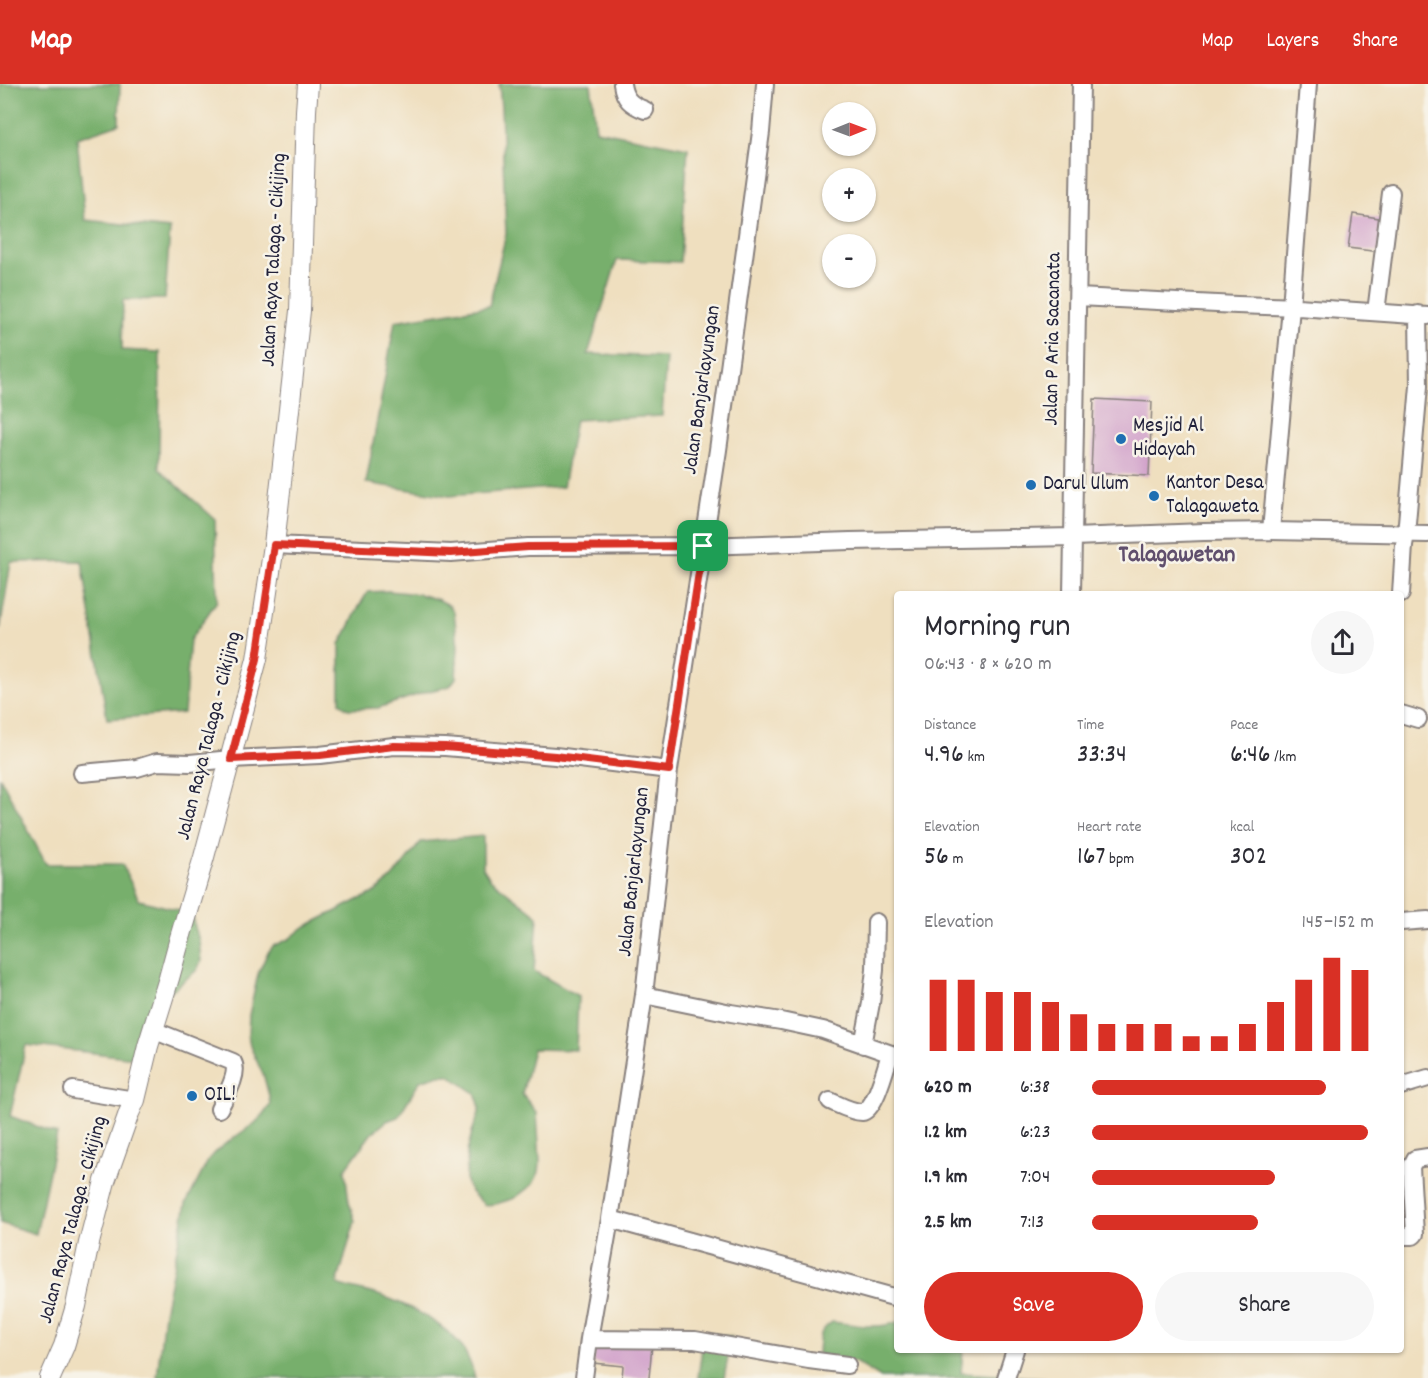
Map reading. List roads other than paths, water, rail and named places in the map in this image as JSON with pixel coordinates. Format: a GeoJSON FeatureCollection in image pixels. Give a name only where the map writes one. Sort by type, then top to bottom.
{"type":"FeatureCollection","features":[{"type":"Feature","properties":{"kind":"main road","name":"Jalan Raya Talaga - Cikijing"},"geometry":{"type":"LineString","coordinates":[[50,1378],[64,1346],[76,1306],[105,1181],[135,1101],[257,659],[274,545],[300,311],[308,84]]}},
{"type":"Feature","properties":{"kind":"street"},"geometry":{"type":"LineString","coordinates":[[622,84],[625,97],[632,105],[645,110]]}},
{"type":"Feature","properties":{"kind":"street","name":"Jalan Banjarlayungan"},"geometry":{"type":"LineString","coordinates":[[584,1378],[644,995],[669,770],[718,450],[761,132],[765,84]]}},
{"type":"Feature","properties":{"kind":"street","name":"Jalan P Aria Sacanata"},"geometry":{"type":"LineString","coordinates":[[1072,591],[1081,84]]}},
{"type":"Feature","properties":{"kind":"street"},"geometry":{"type":"LineString","coordinates":[[1271,531],[1308,84]]}},
{"type":"Feature","properties":{"kind":"street"},"geometry":{"type":"LineString","coordinates":[[1376,312],[1391,193]]}},
{"type":"Feature","properties":{"kind":"street"},"geometry":{"type":"LineString","coordinates":[[1078,297],[1423,315],[1401,591]]}},
{"type":"Feature","properties":{"kind":"street"},"geometry":{"type":"LineString","coordinates":[[274,545],[451,553],[528,547],[703,546],[1204,532],[1428,534]]}},
{"type":"Feature","properties":{"kind":"street"},"geometry":{"type":"LineString","coordinates":[[1404,715],[1418,718]]}},
{"type":"Feature","properties":{"kind":"street"},"geometry":{"type":"LineString","coordinates":[[82,773],[137,768],[157,762],[190,763],[320,755],[394,746],[445,747],[555,756],[669,770]]}},
{"type":"Feature","properties":{"kind":"street"},"geometry":{"type":"LineString","coordinates":[[1404,921],[1428,920]]}},
{"type":"Feature","properties":{"kind":"street"},"geometry":{"type":"LineString","coordinates":[[863,1045],[872,1003],[876,922]]}},
{"type":"Feature","properties":{"kind":"street"},"geometry":{"type":"LineString","coordinates":[[644,995],[823,1030],[893,1055],[873,1103],[867,1110],[858,1111],[830,1101]]}},
{"type":"Feature","properties":{"kind":"street"},"geometry":{"type":"LineString","coordinates":[[153,1030],[233,1062],[236,1073],[219,1109]]}},
{"type":"Feature","properties":{"kind":"street"},"geometry":{"type":"LineString","coordinates":[[1404,1085],[1428,1078]]}},
{"type":"Feature","properties":{"kind":"street"},"geometry":{"type":"LineString","coordinates":[[73,1090],[135,1101]]}},
{"type":"Feature","properties":{"kind":"street"},"geometry":{"type":"LineString","coordinates":[[1415,1235],[1411,1167],[1415,1159],[1428,1156]]}},
{"type":"Feature","properties":{"kind":"street"},"geometry":{"type":"LineString","coordinates":[[610,1219],[894,1297]]}},
{"type":"Feature","properties":{"kind":"street"},"geometry":{"type":"LineString","coordinates":[[589,1339],[695,1340],[847,1365]]}},
{"type":"Feature","properties":{"kind":"street"},"geometry":{"type":"LineString","coordinates":[[1006,1378],[1014,1353]]}},
{"type":"Feature","properties":{"kind":"place","name":"Mesjid Al Hidayah"},"geometry":{"type":"Point","coordinates":[1121,439]}},
{"type":"Feature","properties":{"kind":"place","name":"Darul Ulum"},"geometry":{"type":"Point","coordinates":[1031,485]}},
{"type":"Feature","properties":{"kind":"place","name":"Kantor Desa Talagaweta"},"geometry":{"type":"Point","coordinates":[1154,496]}},
{"type":"Feature","properties":{"kind":"place","name":"OIL!"},"geometry":{"type":"Point","coordinates":[192,1096]}},
{"type":"Feature","properties":{"kind":"district","name":"Talagawetan"},"geometry":{"type":"Point","coordinates":[1177,556]}}]}
